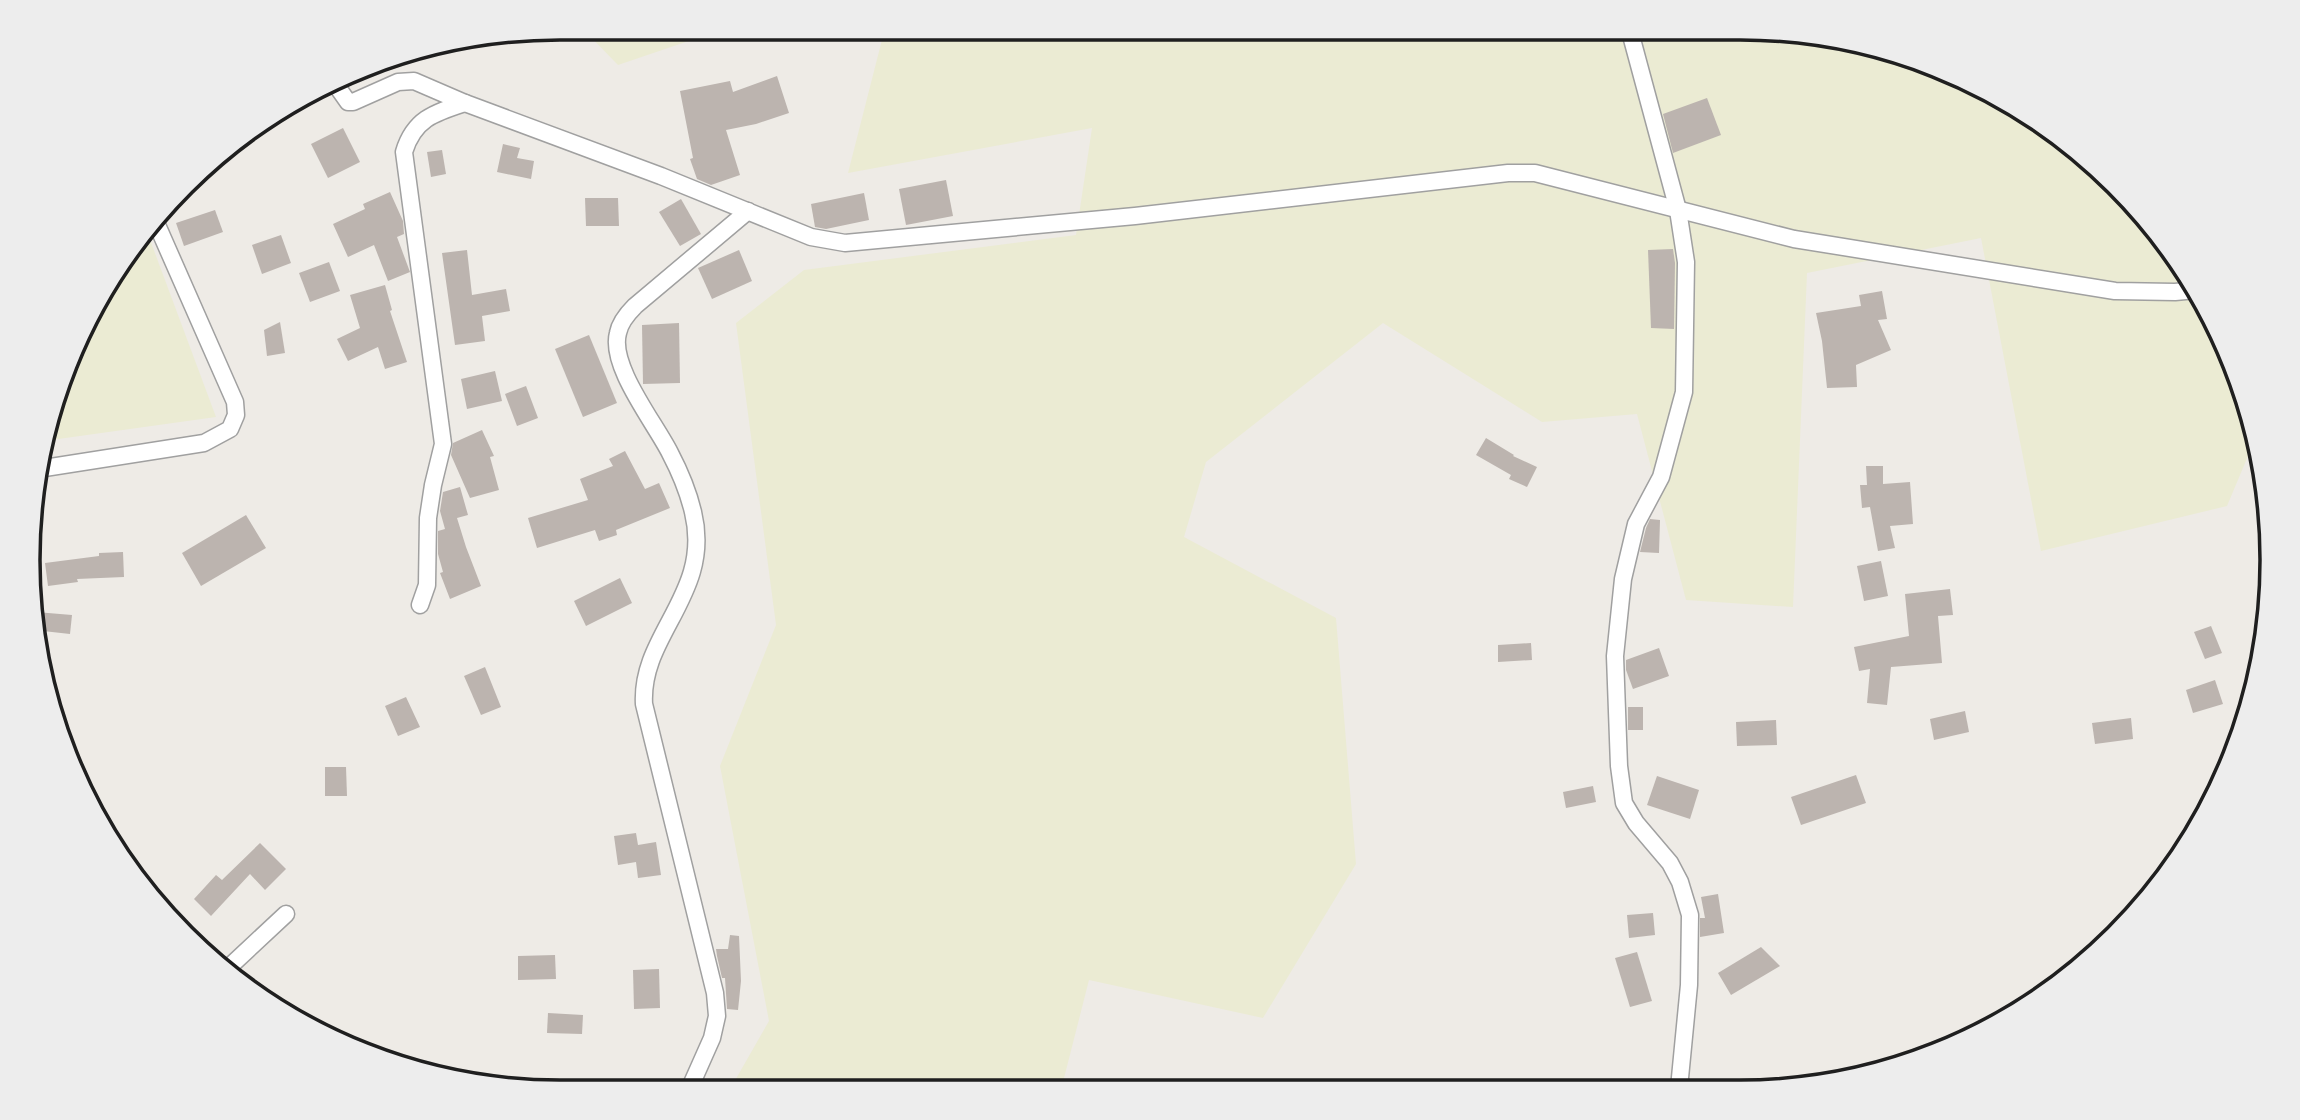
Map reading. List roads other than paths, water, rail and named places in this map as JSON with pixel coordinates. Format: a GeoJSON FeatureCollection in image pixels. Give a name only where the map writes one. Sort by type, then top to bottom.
{"type":"FeatureCollection","features":[{"type":"Feature","properties":{"kind":"street"},"geometry":{"type":"LineString","coordinates":[[1632,40],[1678,210],[1686,262],[1684,391],[1661,477],[1636,524],[1623,579],[1615,656],[1619,766],[1625,803],[1636,822],[1671,863],[1680,881],[1690,915],[1689,985],[1680,1080]]}},
{"type":"Feature","properties":{"kind":"street"},"geometry":{"type":"LineString","coordinates":[[339,90],[348,102],[353,102],[398,82],[414,80],[465,103],[661,176],[811,237],[845,243],[1135,216],[1535,173],[1794,239],[2115,291],[2184,291]]}},
{"type":"Feature","properties":{"kind":"street"},"geometry":{"type":"LineString","coordinates":[[420,605],[427,585],[428,518],[443,444],[404,152],[415,127],[441,110],[465,103]]}},
{"type":"Feature","properties":{"kind":"street"},"geometry":{"type":"LineString","coordinates":[[693,1080],[712,1038],[717,1016],[715,993],[643,691],[648,667],[693,574],[697,550],[694,516],[686,485],[619,359],[618,333],[627,314],[635,306],[748,211]]}},
{"type":"Feature","properties":{"kind":"street"},"geometry":{"type":"LineString","coordinates":[[49,467],[204,443],[230,429],[236,415],[235,402],[159,230]]}},
{"type":"Feature","properties":{"kind":"street"},"geometry":{"type":"LineString","coordinates":[[234,964],[286,914]]}}]}
